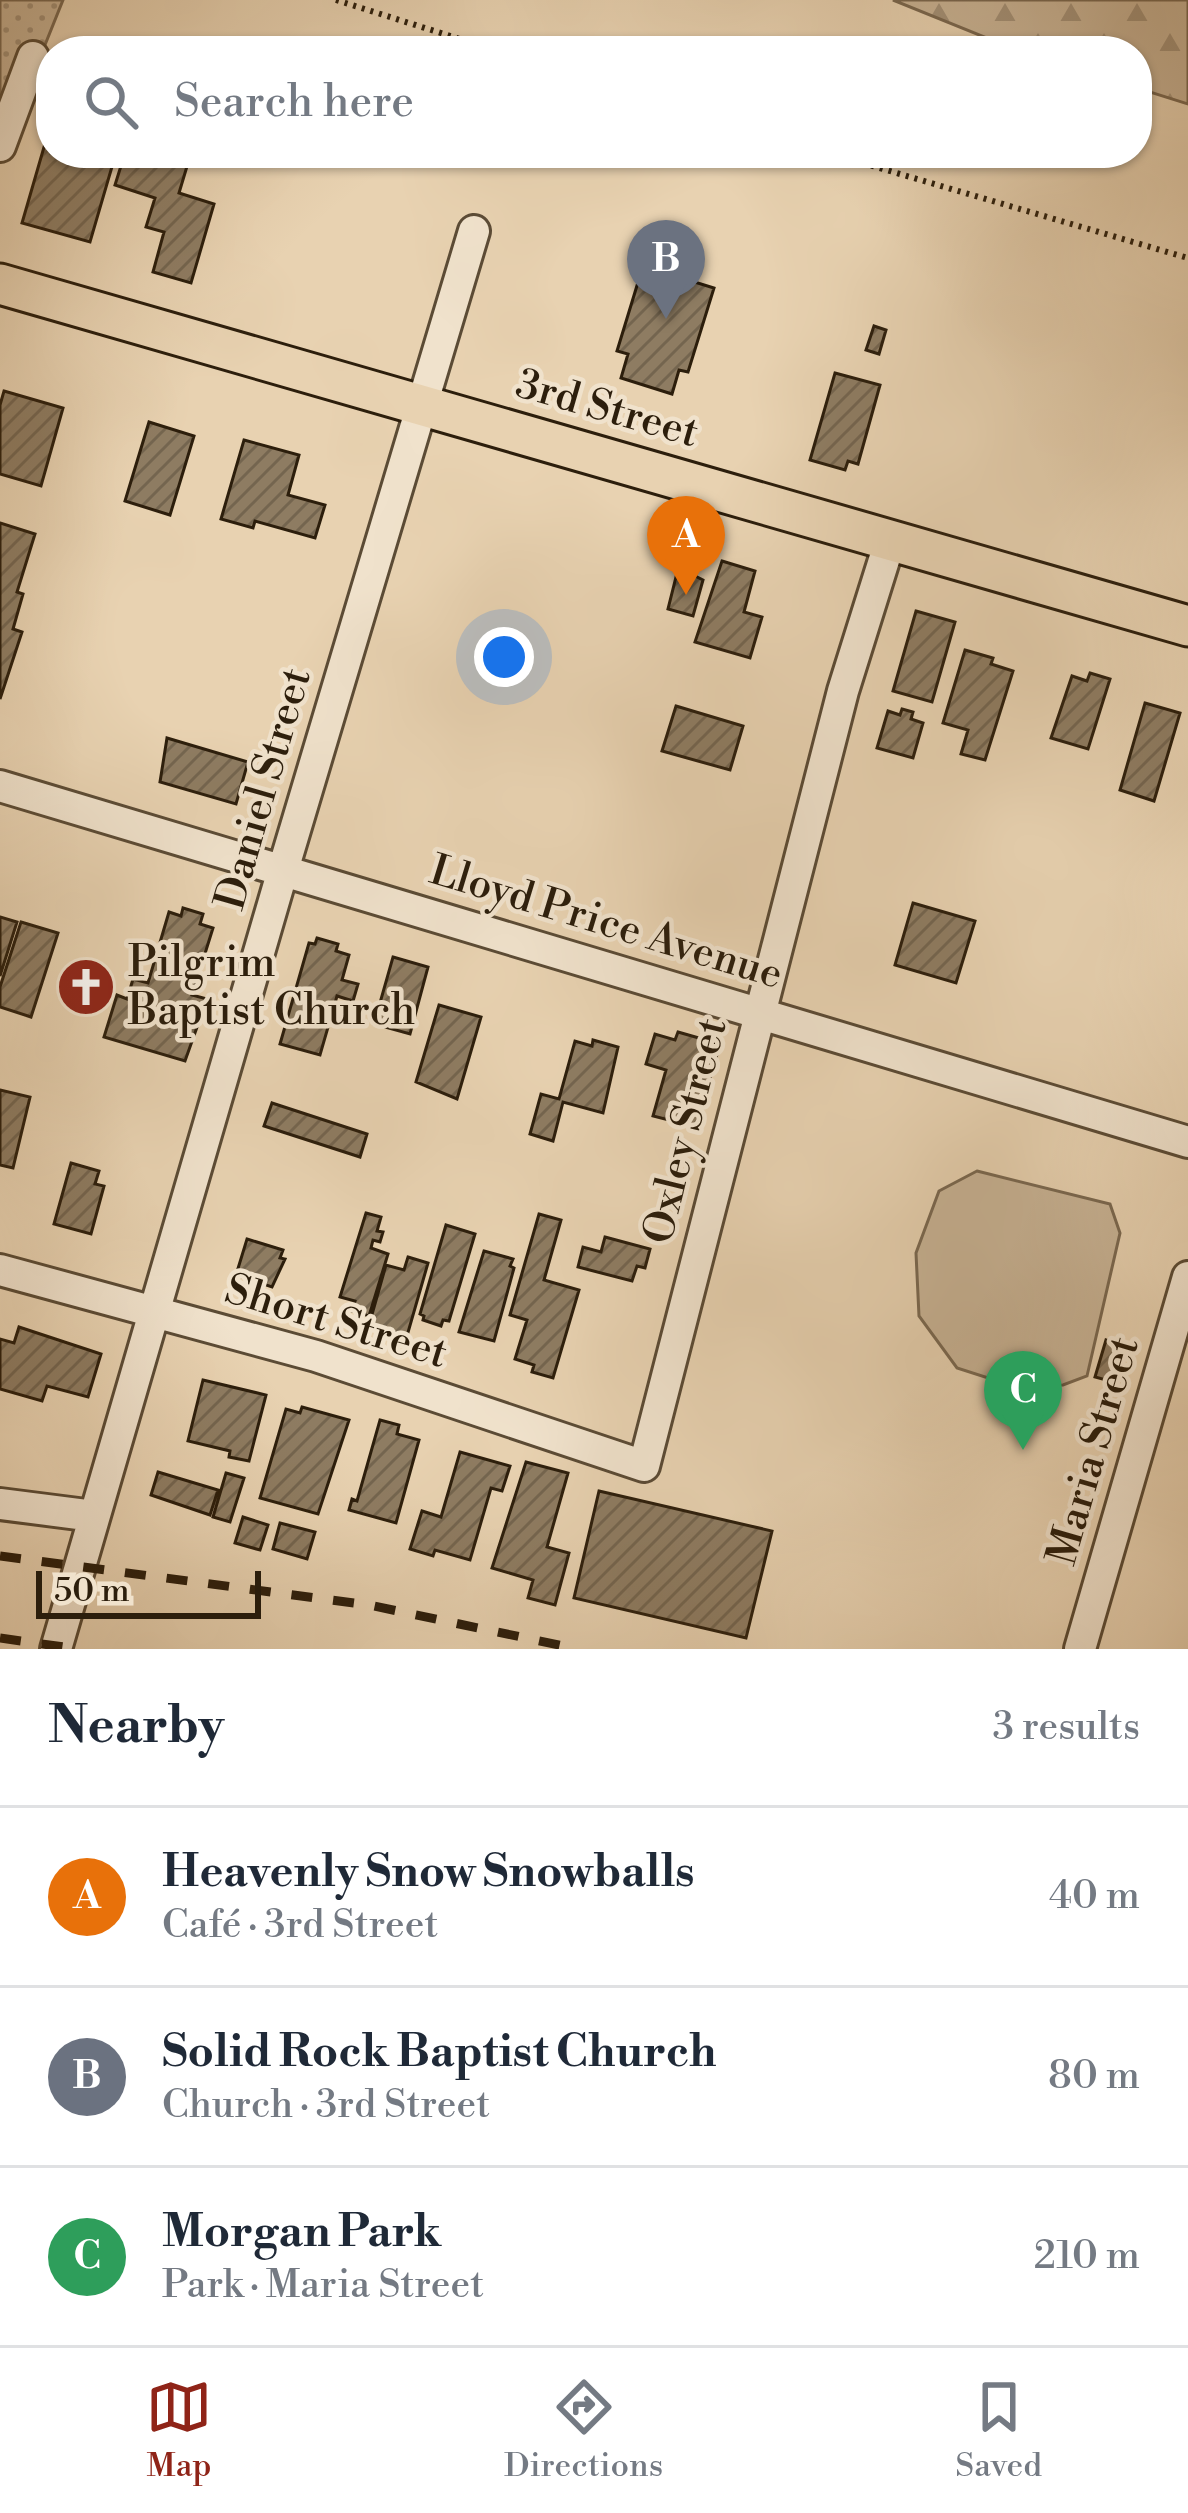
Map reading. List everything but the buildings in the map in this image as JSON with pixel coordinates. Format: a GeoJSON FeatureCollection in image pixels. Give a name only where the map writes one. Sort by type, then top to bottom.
{"type":"FeatureCollection","features":[{"type":"Feature","properties":{"kind":"main road","name":"3rd Street"},"geometry":{"type":"LineString","coordinates":[[0,284],[1188,626]]}},
{"type":"Feature","properties":{"kind":"street"},"geometry":{"type":"LineString","coordinates":[[0,146],[32,58]]}},
{"type":"Feature","properties":{"kind":"street","name":"Daniel Street"},"geometry":{"type":"LineString","coordinates":[[56,1649],[474,231]]}},
{"type":"Feature","properties":{"kind":"street","name":"Oxley Street"},"geometry":{"type":"LineString","coordinates":[[644,1466],[843,691],[890,541]]}},
{"type":"Feature","properties":{"kind":"street","name":"Lloyd Price Avenue"},"geometry":{"type":"LineString","coordinates":[[0,785],[1188,1142]]}},
{"type":"Feature","properties":{"kind":"street","name":"Short Street"},"geometry":{"type":"LineString","coordinates":[[0,1270],[316,1356],[644,1466]]}},
{"type":"Feature","properties":{"kind":"street","name":"Maria Street"},"geometry":{"type":"LineString","coordinates":[[1080,1649],[1188,1277]]}},
{"type":"Feature","properties":{"kind":"street"},"geometry":{"type":"LineString","coordinates":[[0,1504],[94,1516]]}},
{"type":"Feature","properties":{"kind":"path"},"geometry":{"type":"LineString","coordinates":[[336,0],[450,36]]}},
{"type":"Feature","properties":{"kind":"path"},"geometry":{"type":"LineString","coordinates":[[879,168],[1188,258]]}},
{"type":"Feature","properties":{"kind":"green space"},"geometry":{"type":"Polygon","coordinates":[[[0,0],[63,0],[49,36],[36,36],[36,67],[0,157],[0,0]]]}},
{"type":"Feature","properties":{"kind":"green space"},"geometry":{"type":"Polygon","coordinates":[[[893,0],[1188,0],[1188,104],[1152,93],[1152,36],[982,36],[893,0]]]}},
{"type":"Feature","properties":{"kind":"green space"},"geometry":{"type":"Polygon","coordinates":[[[977,1171],[1110,1204],[1120,1233],[1087,1376],[1063,1385],[1013,1386],[957,1368],[919,1316],[916,1253],[939,1191],[977,1171]]]}},
{"type":"Feature","properties":{"kind":"railway"},"geometry":{"type":"LineString","coordinates":[[0,1556],[369,1605],[578,1649]]}},
{"type":"Feature","properties":{"kind":"railway"},"geometry":{"type":"LineString","coordinates":[[0,1638],[78,1649]]}},
{"type":"Feature","properties":{"kind":"place","name":"Solid Rock Baptist Church"},"geometry":{"type":"Point","coordinates":[666,319]}},
{"type":"Feature","properties":{"kind":"place","name":"Heavenly Snow Snowballs"},"geometry":{"type":"Point","coordinates":[686,595]}},
{"type":"Feature","properties":{"kind":"place","name":"Pilgrim Baptist Church"},"geometry":{"type":"Point","coordinates":[86,987]}},
{"type":"Feature","properties":{"kind":"place","name":"Morgan Park"},"geometry":{"type":"Point","coordinates":[1023,1450]}}]}
